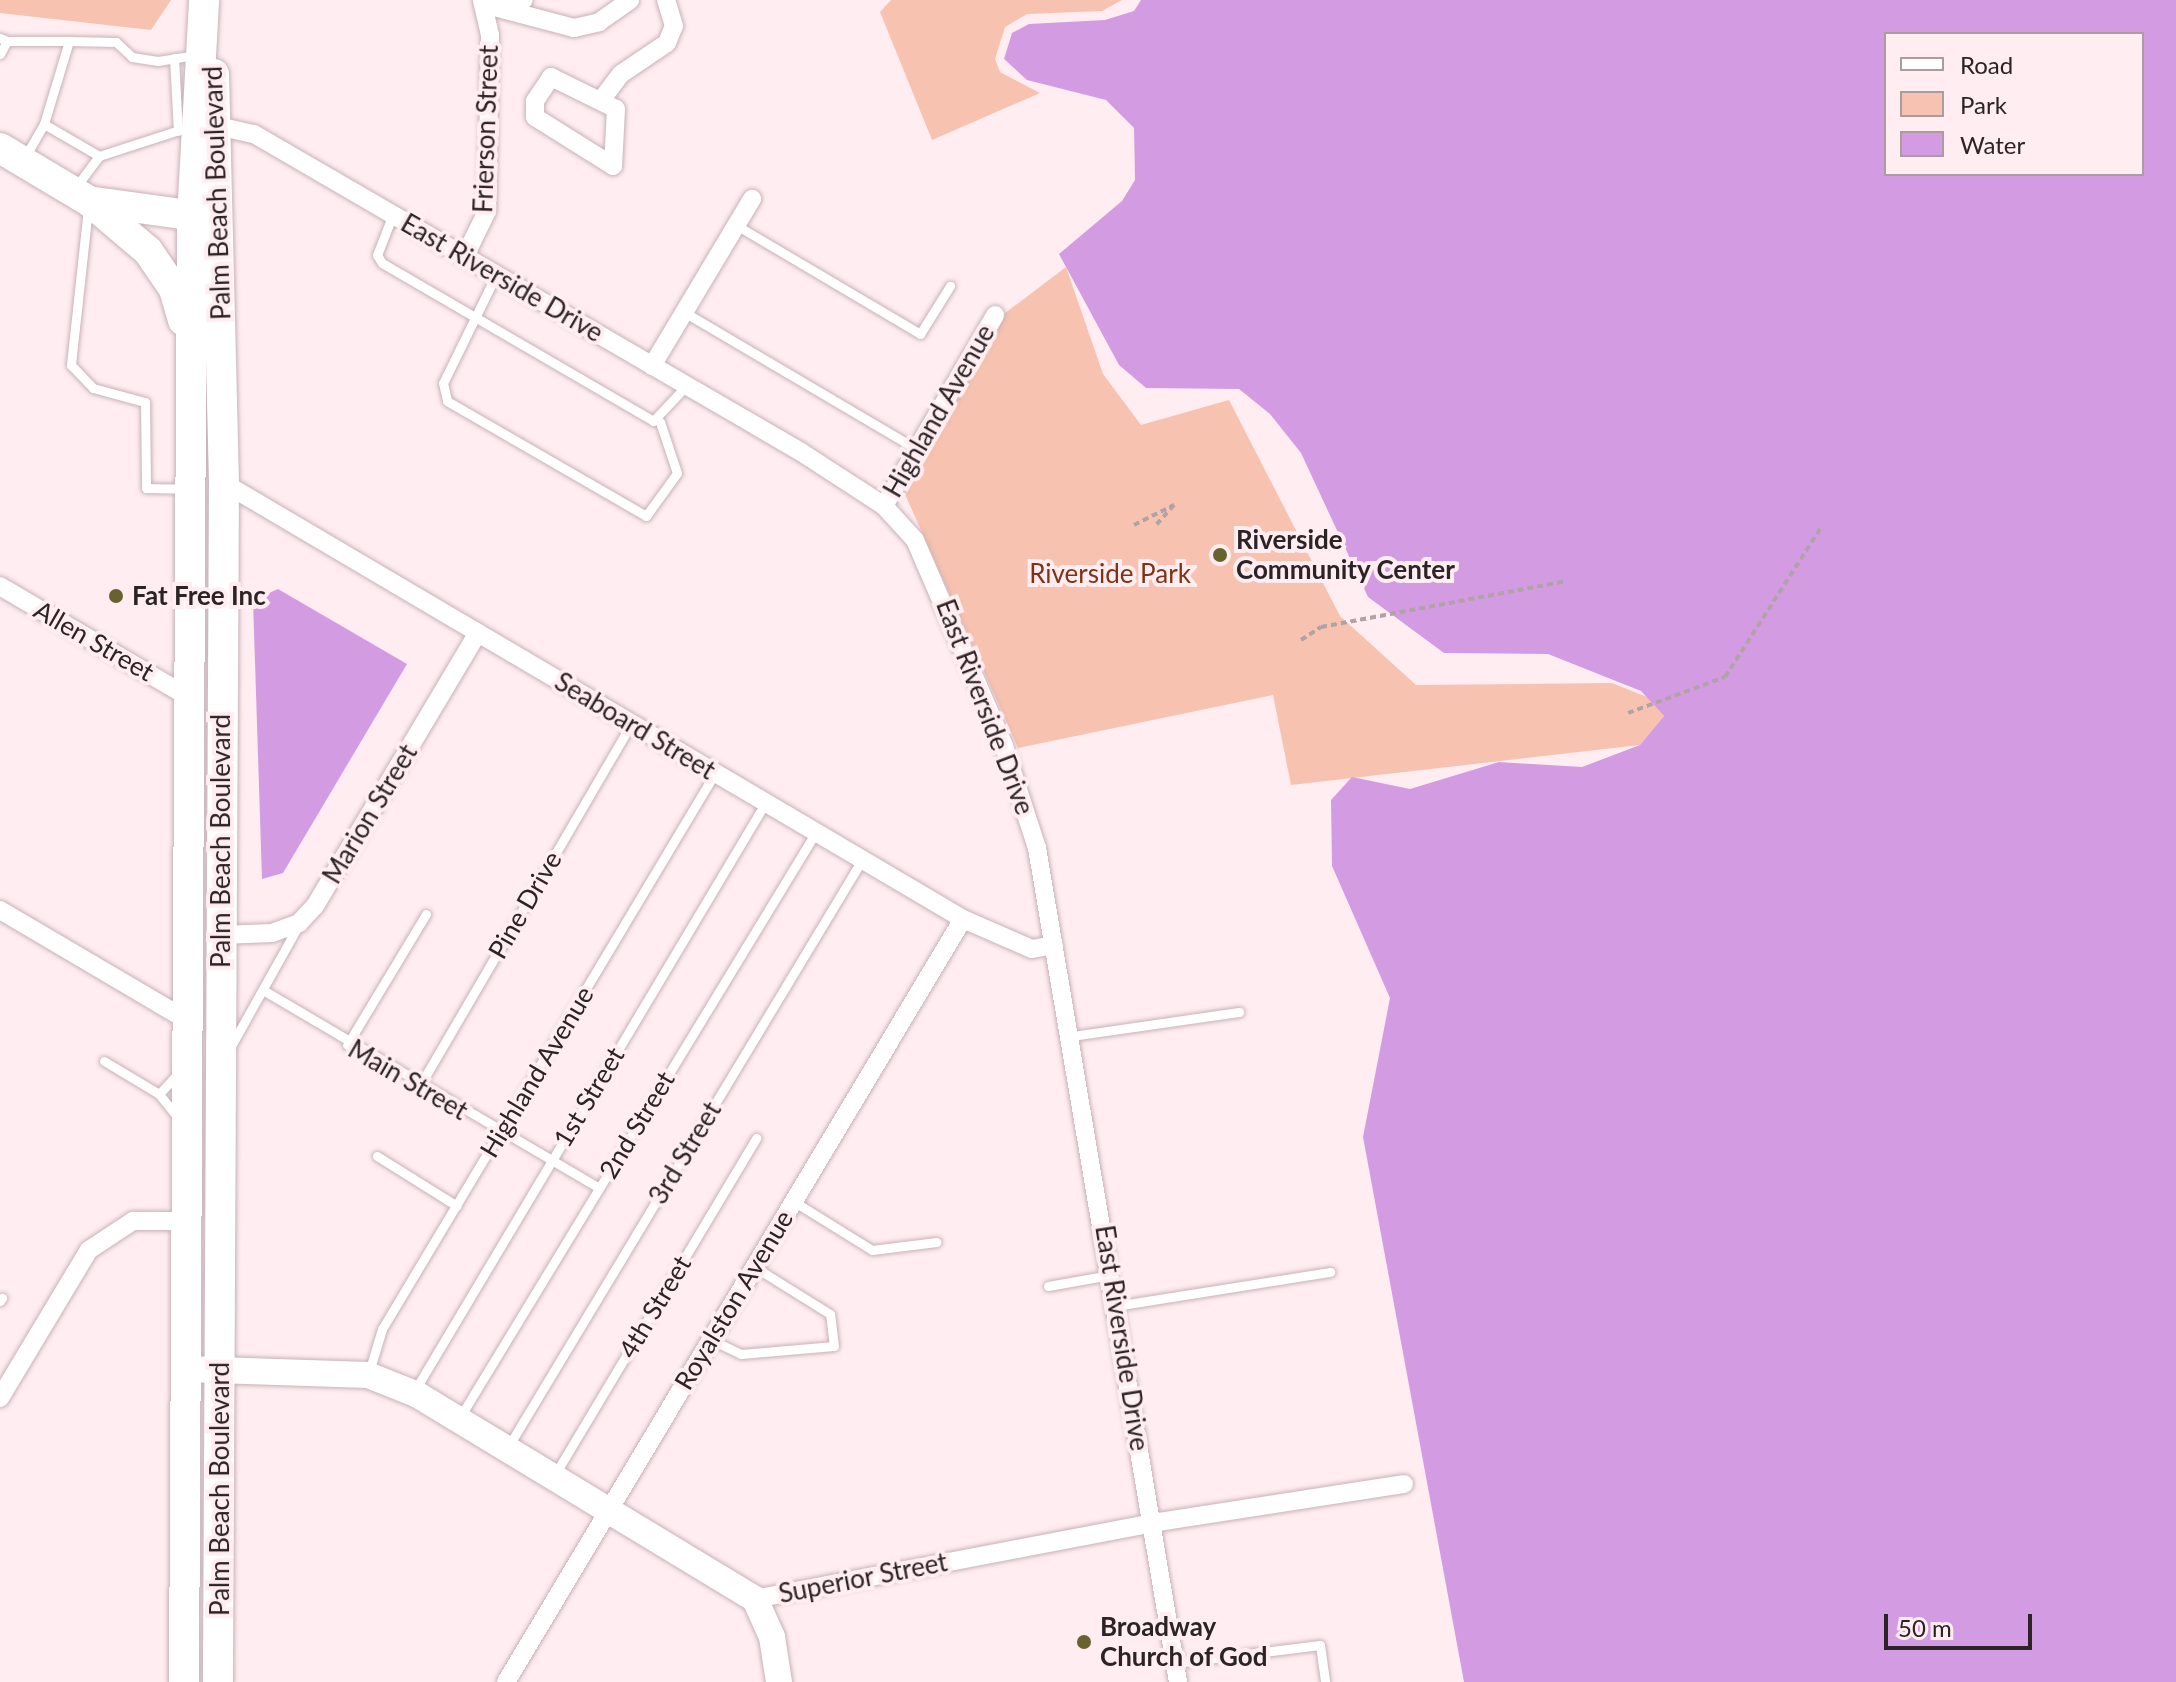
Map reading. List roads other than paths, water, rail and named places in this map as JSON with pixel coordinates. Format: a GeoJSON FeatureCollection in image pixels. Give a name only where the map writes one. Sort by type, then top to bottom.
{"type":"FeatureCollection","features":[{"type":"Feature","properties":{"kind":"main road"},"geometry":{"type":"LineString","coordinates":[[197,128],[186,56],[207,0]]}},
{"type":"Feature","properties":{"kind":"main road","name":"Palm Beach Boulevard"},"geometry":{"type":"LineString","coordinates":[[207,0],[197,128],[224,483],[218,1682]]}},
{"type":"Feature","properties":{"kind":"main road"},"geometry":{"type":"LineString","coordinates":[[11,154],[81,196],[128,233],[174,289],[192,362]]}},
{"type":"Feature","properties":{"kind":"main road"},"geometry":{"type":"LineString","coordinates":[[81,196],[206,218],[192,362]]}},
{"type":"Feature","properties":{"kind":"main road","name":"Palm Beach Boulevard"},"geometry":{"type":"LineString","coordinates":[[184,1682],[185,1019],[192,362]]}},
{"type":"Feature","properties":{"kind":"main road"},"geometry":{"type":"LineString","coordinates":[[187,696],[201,707],[221,762]]}},
{"type":"Feature","properties":{"kind":"street"},"geometry":{"type":"LineString","coordinates":[[484,2],[524,0]]}},
{"type":"Feature","properties":{"kind":"street"},"geometry":{"type":"LineString","coordinates":[[484,2],[574,28],[599,22],[630,0]]}},
{"type":"Feature","properties":{"kind":"street"},"geometry":{"type":"LineString","coordinates":[[602,99],[621,74],[667,43],[674,26],[666,0]]}},
{"type":"Feature","properties":{"kind":"street","name":"Frierson Street"},"geometry":{"type":"LineString","coordinates":[[465,256],[487,211],[484,2]]}},
{"type":"Feature","properties":{"kind":"street"},"geometry":{"type":"LineString","coordinates":[[551,77],[602,99],[619,117],[613,166],[535,117],[535,101],[551,77]]}},
{"type":"Feature","properties":{"kind":"street","name":"East Riverside Drive"},"geometry":{"type":"LineString","coordinates":[[197,128],[254,134],[686,386],[884,506],[926,559],[1004,746],[1037,848],[1072,1036],[1178,1682]]}},
{"type":"Feature","properties":{"kind":"street"},"geometry":{"type":"LineString","coordinates":[[652,366],[752,199]]}},
{"type":"Feature","properties":{"kind":"street","name":"Highland Avenue"},"geometry":{"type":"LineString","coordinates":[[884,506],[995,315]]}},
{"type":"Feature","properties":{"kind":"street","name":"Seaboard Street"},"geometry":{"type":"LineString","coordinates":[[224,483],[963,919],[1032,949],[1054,945]]}},
{"type":"Feature","properties":{"kind":"street","name":"Allen Street"},"geometry":{"type":"LineString","coordinates":[[0,586],[187,696]]}},
{"type":"Feature","properties":{"kind":"street","name":"Marion Street"},"geometry":{"type":"LineString","coordinates":[[299,923],[478,633]]}},
{"type":"Feature","properties":{"kind":"street"},"geometry":{"type":"LineString","coordinates":[[0,910],[185,1019]]}},
{"type":"Feature","properties":{"kind":"street","name":"Royalston Avenue"},"geometry":{"type":"LineString","coordinates":[[506,1682],[963,919]]}},
{"type":"Feature","properties":{"kind":"street"},"geometry":{"type":"LineString","coordinates":[[220,935],[272,933],[299,923]]}},
{"type":"Feature","properties":{"kind":"street"},"geometry":{"type":"LineString","coordinates":[[3,1386],[89,1250],[109,1232],[133,1221],[186,1221]]}},
{"type":"Feature","properties":{"kind":"street","name":"Superior Street"},"geometry":{"type":"LineString","coordinates":[[186,1369],[368,1375],[413,1393],[611,1508],[755,1599],[1152,1523],[1404,1484]]}},
{"type":"Feature","properties":{"kind":"street"},"geometry":{"type":"LineString","coordinates":[[755,1599],[772,1637],[779,1682]]}},
{"type":"Feature","properties":{"kind":"lane"},"geometry":{"type":"LineString","coordinates":[[0,54],[3,40],[69,41],[92,37],[116,42],[132,57],[186,56]]}},
{"type":"Feature","properties":{"kind":"lane"},"geometry":{"type":"LineString","coordinates":[[11,154],[44,124],[69,41]]}},
{"type":"Feature","properties":{"kind":"lane"},"geometry":{"type":"LineString","coordinates":[[44,124],[99,156],[197,128]]}},
{"type":"Feature","properties":{"kind":"lane"},"geometry":{"type":"LineString","coordinates":[[99,156],[81,196],[71,365],[93,388],[145,402],[146,488],[190,489]]}},
{"type":"Feature","properties":{"kind":"lane"},"geometry":{"type":"LineString","coordinates":[[393,214],[377,255],[382,263],[474,317],[660,422],[677,473],[646,516],[447,401],[443,383],[474,317],[496,275]]}},
{"type":"Feature","properties":{"kind":"lane"},"geometry":{"type":"LineString","coordinates":[[736,225],[920,334],[950,286]]}},
{"type":"Feature","properties":{"kind":"lane"},"geometry":{"type":"LineString","coordinates":[[684,312],[917,449]]}},
{"type":"Feature","properties":{"kind":"lane"},"geometry":{"type":"LineString","coordinates":[[660,422],[686,386]]}},
{"type":"Feature","properties":{"kind":"lane","name":"Pine Drive"},"geometry":{"type":"LineString","coordinates":[[419,1087],[632,723]]}},
{"type":"Feature","properties":{"kind":"lane","name":"Highland Avenue"},"geometry":{"type":"LineString","coordinates":[[368,1375],[382,1329],[715,773]]}},
{"type":"Feature","properties":{"kind":"lane","name":"1st Street"},"geometry":{"type":"LineString","coordinates":[[413,1393],[766,802]]}},
{"type":"Feature","properties":{"kind":"lane","name":"2nd Street"},"geometry":{"type":"LineString","coordinates":[[459,1418],[816,832]]}},
{"type":"Feature","properties":{"kind":"lane","name":"3rd Street"},"geometry":{"type":"LineString","coordinates":[[508,1447],[862,860]]}},
{"type":"Feature","properties":{"kind":"lane"},"geometry":{"type":"LineString","coordinates":[[347,1045],[426,914]]}},
{"type":"Feature","properties":{"kind":"lane"},"geometry":{"type":"LineString","coordinates":[[222,1063],[299,923]]}},
{"type":"Feature","properties":{"kind":"lane","name":"Main Street"},"geometry":{"type":"LineString","coordinates":[[263,990],[347,1045],[553,1158],[599,1188]]}},
{"type":"Feature","properties":{"kind":"lane"},"geometry":{"type":"LineString","coordinates":[[1072,1036],[1239,1012]]}},
{"type":"Feature","properties":{"kind":"lane"},"geometry":{"type":"LineString","coordinates":[[104,1061],[159,1094],[186,1125]]}},
{"type":"Feature","properties":{"kind":"lane"},"geometry":{"type":"LineString","coordinates":[[159,1094],[172,1073],[185,1068]]}},
{"type":"Feature","properties":{"kind":"lane","name":"4th Street"},"geometry":{"type":"LineString","coordinates":[[554,1476],[756,1138]]}},
{"type":"Feature","properties":{"kind":"lane"},"geometry":{"type":"LineString","coordinates":[[377,1156],[457,1206]]}},
{"type":"Feature","properties":{"kind":"lane"},"geometry":{"type":"LineString","coordinates":[[793,1201],[872,1250],[937,1242]]}},
{"type":"Feature","properties":{"kind":"lane"},"geometry":{"type":"LineString","coordinates":[[712,1340],[741,1354],[834,1346],[830,1314],[756,1268]]}},
{"type":"Feature","properties":{"kind":"lane"},"geometry":{"type":"LineString","coordinates":[[1115,1306],[1330,1272]]}},
{"type":"Feature","properties":{"kind":"lane"},"geometry":{"type":"LineString","coordinates":[[1048,1286],[1110,1275]]}},
{"type":"Feature","properties":{"kind":"lane"},"geometry":{"type":"LineString","coordinates":[[1175,1663],[1320,1645],[1325,1682]]}},
{"type":"Feature","properties":{"kind":"water"},"geometry":{"type":"Polygon","coordinates":[[[1141,0],[2176,0],[2176,1682],[1464,1682],[1363,1137],[1390,998],[1332,866],[1331,800],[1352,777],[1410,789],[1499,762],[1582,767],[1640,745],[1664,716],[1641,691],[1548,654],[1444,653],[1368,597],[1301,453],[1270,414],[1239,389],[1146,388],[1119,365],[1059,254],[1122,201],[1135,180],[1134,128],[1106,100],[1027,80],[1004,59],[1012,33],[1029,24],[1105,20],[1134,11],[1141,0]]]}},
{"type":"Feature","properties":{"kind":"water"},"geometry":{"type":"Polygon","coordinates":[[[278,589],[407,664],[283,873],[262,879],[253,600],[278,589]]]}},
{"type":"Feature","properties":{"kind":"place","name":"Riverside Community Center"},"geometry":{"type":"Point","coordinates":[1220,555]}},
{"type":"Feature","properties":{"kind":"place","name":"Fat Free Inc"},"geometry":{"type":"Point","coordinates":[116,596]}},
{"type":"Feature","properties":{"kind":"place","name":"Broadway Church of God"},"geometry":{"type":"Point","coordinates":[1084,1642]}},
{"type":"Feature","properties":{"kind":"park label","name":"Riverside Park"},"geometry":{"type":"Point","coordinates":[1110,574]}}]}
